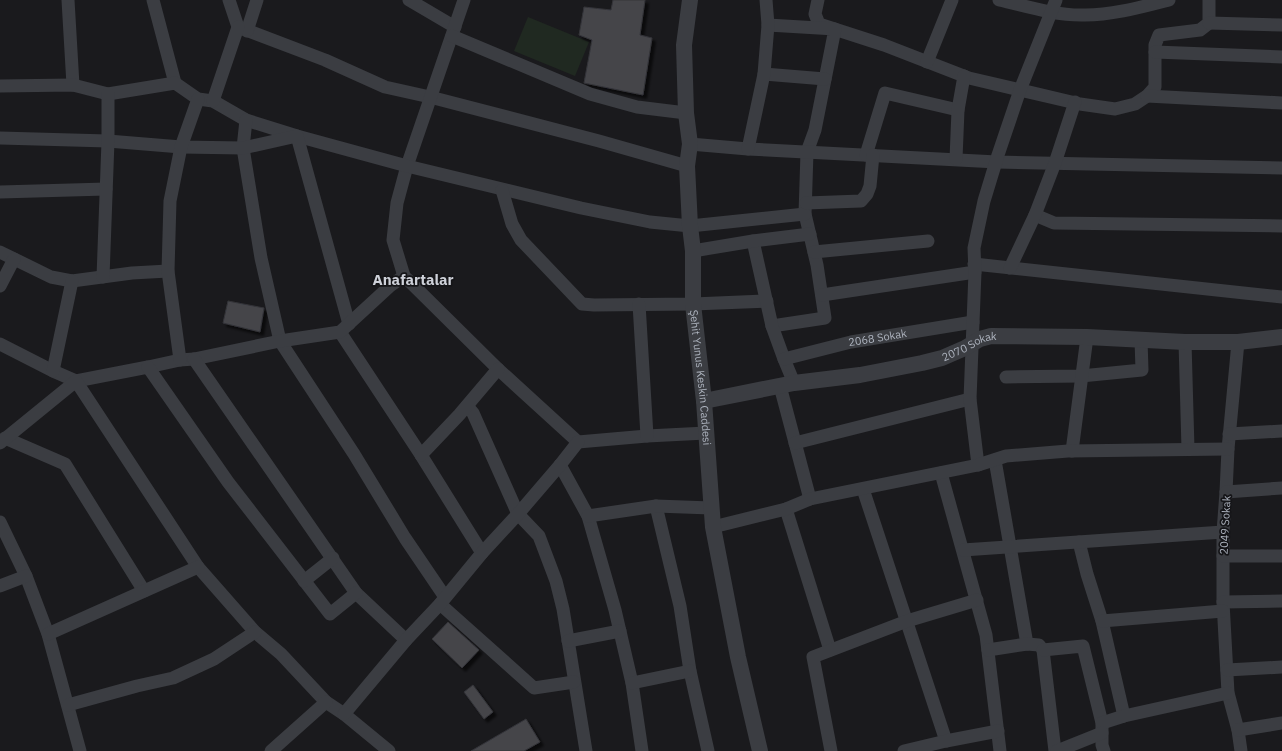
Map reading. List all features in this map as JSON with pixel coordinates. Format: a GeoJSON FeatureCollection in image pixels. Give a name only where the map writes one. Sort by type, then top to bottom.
{"type":"FeatureCollection","features":[{"type":"Feature","properties":{"kind":"street"},"geometry":{"type":"LineString","coordinates":[[68,0],[73,85]]}},
{"type":"Feature","properties":{"kind":"street"},"geometry":{"type":"LineString","coordinates":[[154,0],[175,83],[198,99],[213,101],[246,120],[297,136],[406,166],[502,190],[650,222],[690,226],[861,201],[867,194],[870,186],[870,155],[885,93],[958,110]]}},
{"type":"Feature","properties":{"kind":"street"},"geometry":{"type":"LineString","coordinates":[[229,0],[243,29],[325,60],[385,87],[430,97],[687,166]]}},
{"type":"Feature","properties":{"kind":"street"},"geometry":{"type":"LineString","coordinates":[[213,101],[243,29],[257,0]]}},
{"type":"Feature","properties":{"kind":"street"},"geometry":{"type":"LineString","coordinates":[[409,0],[454,32],[590,94],[637,107],[686,113]]}},
{"type":"Feature","properties":{"kind":"street"},"geometry":{"type":"LineString","coordinates":[[464,0],[406,166],[397,203],[393,240],[404,276],[498,369],[578,442]]}},
{"type":"Feature","properties":{"kind":"street","name":"Şehit Yunus Keskin Caddesi"},"geometry":{"type":"LineString","coordinates":[[690,0],[684,45],[686,113],[690,144],[687,166],[690,226],[693,251],[693,304],[704,401],[711,508],[713,527],[738,658],[760,751]]}},
{"type":"Feature","properties":{"kind":"street"},"geometry":{"type":"LineString","coordinates":[[748,149],[764,74],[768,25],[766,0]]}},
{"type":"Feature","properties":{"kind":"street"},"geometry":{"type":"LineString","coordinates":[[818,0],[816,14],[820,24],[884,44],[964,76],[1020,90],[1115,109],[1135,104],[1147,96],[1155,87],[1155,45],[1159,35],[1200,30],[1209,23],[1282,25]]}},
{"type":"Feature","properties":{"kind":"street"},"geometry":{"type":"LineString","coordinates":[[927,62],[952,0]]}},
{"type":"Feature","properties":{"kind":"street"},"geometry":{"type":"LineString","coordinates":[[999,0],[1051,12],[1082,15],[1148,6],[1169,0]]}},
{"type":"Feature","properties":{"kind":"street"},"geometry":{"type":"LineString","coordinates":[[978,465],[970,399],[975,268],[974,248],[984,201],[996,162],[1020,90],[1056,0]]}},
{"type":"Feature","properties":{"kind":"street"},"geometry":{"type":"LineString","coordinates":[[1209,0],[1209,23]]}},
{"type":"Feature","properties":{"kind":"street"},"geometry":{"type":"LineString","coordinates":[[768,25],[835,29]]}},
{"type":"Feature","properties":{"kind":"street"},"geometry":{"type":"LineString","coordinates":[[772,326],[825,318],[806,208],[807,152],[815,130],[835,29]]}},
{"type":"Feature","properties":{"kind":"street"},"geometry":{"type":"LineString","coordinates":[[1155,52],[1282,57]]}},
{"type":"Feature","properties":{"kind":"street"},"geometry":{"type":"LineString","coordinates":[[764,74],[825,79]]}},
{"type":"Feature","properties":{"kind":"street"},"geometry":{"type":"LineString","coordinates":[[956,159],[958,110],[964,76]]}},
{"type":"Feature","properties":{"kind":"street"},"geometry":{"type":"LineString","coordinates":[[0,86],[73,85],[108,94],[175,83]]}},
{"type":"Feature","properties":{"kind":"street"},"geometry":{"type":"LineString","coordinates":[[103,277],[108,140],[108,94]]}},
{"type":"Feature","properties":{"kind":"street"},"geometry":{"type":"LineString","coordinates":[[1147,96],[1282,103]]}},
{"type":"Feature","properties":{"kind":"street"},"geometry":{"type":"LineString","coordinates":[[180,360],[168,271],[170,201],[181,147],[198,99]]}},
{"type":"Feature","properties":{"kind":"street"},"geometry":{"type":"LineString","coordinates":[[1010,268],[1035,215],[1055,163],[1075,102]]}},
{"type":"Feature","properties":{"kind":"street"},"geometry":{"type":"LineString","coordinates":[[246,120],[243,148],[261,258],[280,341],[354,454],[442,601],[534,688],[574,682]]}},
{"type":"Feature","properties":{"kind":"street"},"geometry":{"type":"LineString","coordinates":[[0,138],[108,140],[181,147],[243,148],[297,136]]}},
{"type":"Feature","properties":{"kind":"street"},"geometry":{"type":"LineString","coordinates":[[297,136],[345,328],[482,553]]}},
{"type":"Feature","properties":{"kind":"street"},"geometry":{"type":"LineString","coordinates":[[690,144],[748,149],[996,162],[1282,168]]}},
{"type":"Feature","properties":{"kind":"street"},"geometry":{"type":"LineString","coordinates":[[0,192],[106,189]]}},
{"type":"Feature","properties":{"kind":"street"},"geometry":{"type":"LineString","coordinates":[[502,190],[512,224],[521,240],[582,304],[693,304],[767,301]]}},
{"type":"Feature","properties":{"kind":"street"},"geometry":{"type":"LineString","coordinates":[[1035,215],[1054,223],[1282,226]]}},
{"type":"Feature","properties":{"kind":"street"},"geometry":{"type":"LineString","coordinates":[[693,251],[753,241],[810,234]]}},
{"type":"Feature","properties":{"kind":"street"},"geometry":{"type":"LineString","coordinates":[[753,241],[772,326],[784,359],[795,443],[810,499]]}},
{"type":"Feature","properties":{"kind":"street"},"geometry":{"type":"LineString","coordinates":[[814,252],[928,241]]}},
{"type":"Feature","properties":{"kind":"street"},"geometry":{"type":"LineString","coordinates":[[0,252],[51,278],[72,281],[168,271]]}},
{"type":"Feature","properties":{"kind":"street"},"geometry":{"type":"LineString","coordinates":[[0,286],[14,260]]}},
{"type":"Feature","properties":{"kind":"street"},"geometry":{"type":"LineString","coordinates":[[822,295],[975,268],[1010,268],[1282,297]]}},
{"type":"Feature","properties":{"kind":"street"},"geometry":{"type":"LineString","coordinates":[[2,440],[76,381],[148,368],[180,360],[194,359],[345,328],[390,286],[404,276]]}},
{"type":"Feature","properties":{"kind":"street"},"geometry":{"type":"LineString","coordinates":[[53,372],[72,281]]}},
{"type":"Feature","properties":{"kind":"street"},"geometry":{"type":"LineString","coordinates":[[639,304],[648,436]]}},
{"type":"Feature","properties":{"kind":"street","name":"2068 Sokak"},"geometry":{"type":"LineString","coordinates":[[784,359],[851,342],[972,322]]}},
{"type":"Feature","properties":{"kind":"street","name":"2070 Sokak"},"geometry":{"type":"LineString","coordinates":[[704,401],[787,385],[860,375],[922,363],[942,358],[960,350],[972,342],[991,336],[1087,337],[1185,342],[1238,342]]}},
{"type":"Feature","properties":{"kind":"street"},"geometry":{"type":"LineString","coordinates":[[1072,451],[1087,337]]}},
{"type":"Feature","properties":{"kind":"street"},"geometry":{"type":"LineString","coordinates":[[1238,342],[1282,337]]}},
{"type":"Feature","properties":{"kind":"street"},"geometry":{"type":"LineString","coordinates":[[1006,377],[1081,376],[1142,370],[1142,340]]}},
{"type":"Feature","properties":{"kind":"street"},"geometry":{"type":"LineString","coordinates":[[1185,342],[1188,449]]}},
{"type":"Feature","properties":{"kind":"street","name":"2049 Sokak"},"geometry":{"type":"LineString","coordinates":[[1238,342],[1229,434],[1223,532],[1223,607],[1228,692],[1238,730],[1241,751]]}},
{"type":"Feature","properties":{"kind":"street"},"geometry":{"type":"LineString","coordinates":[[0,344],[53,372],[76,381],[198,567],[255,632],[281,654],[326,702],[344,714],[389,751]]}},
{"type":"Feature","properties":{"kind":"street"},"geometry":{"type":"LineString","coordinates":[[194,359],[356,593],[406,640]]}},
{"type":"Feature","properties":{"kind":"street"},"geometry":{"type":"LineString","coordinates":[[148,368],[228,482],[330,614],[356,593]]}},
{"type":"Feature","properties":{"kind":"street"},"geometry":{"type":"LineString","coordinates":[[421,455],[467,406],[498,369]]}},
{"type":"Feature","properties":{"kind":"street"},"geometry":{"type":"LineString","coordinates":[[795,443],[970,399]]}},
{"type":"Feature","properties":{"kind":"street"},"geometry":{"type":"LineString","coordinates":[[467,406],[473,413],[518,514],[539,536],[556,581],[563,609],[586,751]]}},
{"type":"Feature","properties":{"kind":"street"},"geometry":{"type":"LineString","coordinates":[[1229,434],[1282,431]]}},
{"type":"Feature","properties":{"kind":"street"},"geometry":{"type":"LineString","coordinates":[[344,714],[406,640],[518,514],[578,442],[706,433]]}},
{"type":"Feature","properties":{"kind":"street"},"geometry":{"type":"LineString","coordinates":[[2,440],[65,464],[144,591]]}},
{"type":"Feature","properties":{"kind":"street"},"geometry":{"type":"LineString","coordinates":[[713,527],[786,508],[810,499],[942,473],[978,465],[1006,456],[1072,451],[1228,449]]}},
{"type":"Feature","properties":{"kind":"street"},"geometry":{"type":"LineString","coordinates":[[995,460],[1027,644]]}},
{"type":"Feature","properties":{"kind":"street"},"geometry":{"type":"LineString","coordinates":[[560,465],[588,516],[620,630],[632,683],[642,751]]}},
{"type":"Feature","properties":{"kind":"street"},"geometry":{"type":"LineString","coordinates":[[942,473],[986,635],[1000,751]]}},
{"type":"Feature","properties":{"kind":"street"},"geometry":{"type":"LineString","coordinates":[[1226,492],[1282,488]]}},
{"type":"Feature","properties":{"kind":"street"},"geometry":{"type":"LineString","coordinates":[[863,489],[946,740]]}},
{"type":"Feature","properties":{"kind":"street"},"geometry":{"type":"LineString","coordinates":[[656,506],[680,606],[690,671],[708,751]]}},
{"type":"Feature","properties":{"kind":"street"},"geometry":{"type":"LineString","coordinates":[[588,516],[656,506],[711,508]]}},
{"type":"Feature","properties":{"kind":"street"},"geometry":{"type":"LineString","coordinates":[[786,508],[830,650]]}},
{"type":"Feature","properties":{"kind":"street"},"geometry":{"type":"LineString","coordinates":[[0,522],[26,576],[48,634],[80,751]]}},
{"type":"Feature","properties":{"kind":"street"},"geometry":{"type":"LineString","coordinates":[[963,550],[1223,532]]}},
{"type":"Feature","properties":{"kind":"street"},"geometry":{"type":"LineString","coordinates":[[1079,542],[1087,574],[1102,621],[1124,716]]}},
{"type":"Feature","properties":{"kind":"street"},"geometry":{"type":"LineString","coordinates":[[1223,556],[1282,556]]}},
{"type":"Feature","properties":{"kind":"street"},"geometry":{"type":"LineString","coordinates":[[304,581],[333,558]]}},
{"type":"Feature","properties":{"kind":"street"},"geometry":{"type":"LineString","coordinates":[[48,634],[198,567]]}},
{"type":"Feature","properties":{"kind":"street"},"geometry":{"type":"LineString","coordinates":[[0,586],[26,576]]}},
{"type":"Feature","properties":{"kind":"street"},"geometry":{"type":"LineString","coordinates":[[831,751],[813,657],[907,621],[977,600]]}},
{"type":"Feature","properties":{"kind":"street"},"geometry":{"type":"LineString","coordinates":[[1102,621],[1282,600]]}},
{"type":"Feature","properties":{"kind":"street"},"geometry":{"type":"LineString","coordinates":[[568,641],[620,630]]}},
{"type":"Feature","properties":{"kind":"street"},"geometry":{"type":"LineString","coordinates":[[68,705],[137,686],[173,678],[214,659],[255,632]]}},
{"type":"Feature","properties":{"kind":"street"},"geometry":{"type":"LineString","coordinates":[[988,650],[1027,644],[1039,645],[1043,650],[1056,751],[1124,716],[1228,692]]}},
{"type":"Feature","properties":{"kind":"street"},"geometry":{"type":"LineString","coordinates":[[1043,650],[1083,646],[1102,728],[1102,745],[1104,751]]}},
{"type":"Feature","properties":{"kind":"street"},"geometry":{"type":"LineString","coordinates":[[1227,670],[1282,667]]}},
{"type":"Feature","properties":{"kind":"street"},"geometry":{"type":"LineString","coordinates":[[632,683],[690,671]]}},
{"type":"Feature","properties":{"kind":"street"},"geometry":{"type":"LineString","coordinates":[[272,751],[326,702]]}},
{"type":"Feature","properties":{"kind":"street"},"geometry":{"type":"LineString","coordinates":[[1238,730],[1282,723]]}},
{"type":"Feature","properties":{"kind":"street"},"geometry":{"type":"LineString","coordinates":[[909,750],[946,740],[998,731]]}},
{"type":"Feature","properties":{"kind":"shaded area"},"geometry":{"type":"Polygon","coordinates":[[[528,17],[589,42],[575,76],[514,51],[528,17]]]}},
{"type":"Feature","properties":{"kind":"building"},"geometry":{"type":"Polygon","coordinates":[[[613,0],[645,0],[640,35],[652,38],[643,95],[584,83],[592,40],[579,35],[584,7],[611,10],[613,0]]]}},
{"type":"Feature","properties":{"kind":"building"},"geometry":{"type":"Polygon","coordinates":[[[228,301],[264,308],[260,332],[223,323],[228,301]]]}},
{"type":"Feature","properties":{"kind":"building"},"geometry":{"type":"Polygon","coordinates":[[[448,622],[479,650],[462,668],[432,639],[448,622]]]}},
{"type":"Feature","properties":{"kind":"building"},"geometry":{"type":"Polygon","coordinates":[[[473,685],[493,712],[484,719],[464,692],[473,685]]]}},
{"type":"Feature","properties":{"kind":"building"},"geometry":{"type":"Polygon","coordinates":[[[526,719],[540,742],[524,751],[471,751],[526,719]]]}},
{"type":"Feature","properties":{"kind":"district","name":"Anafartalar"},"geometry":{"type":"Point","coordinates":[413,280]}}]}
